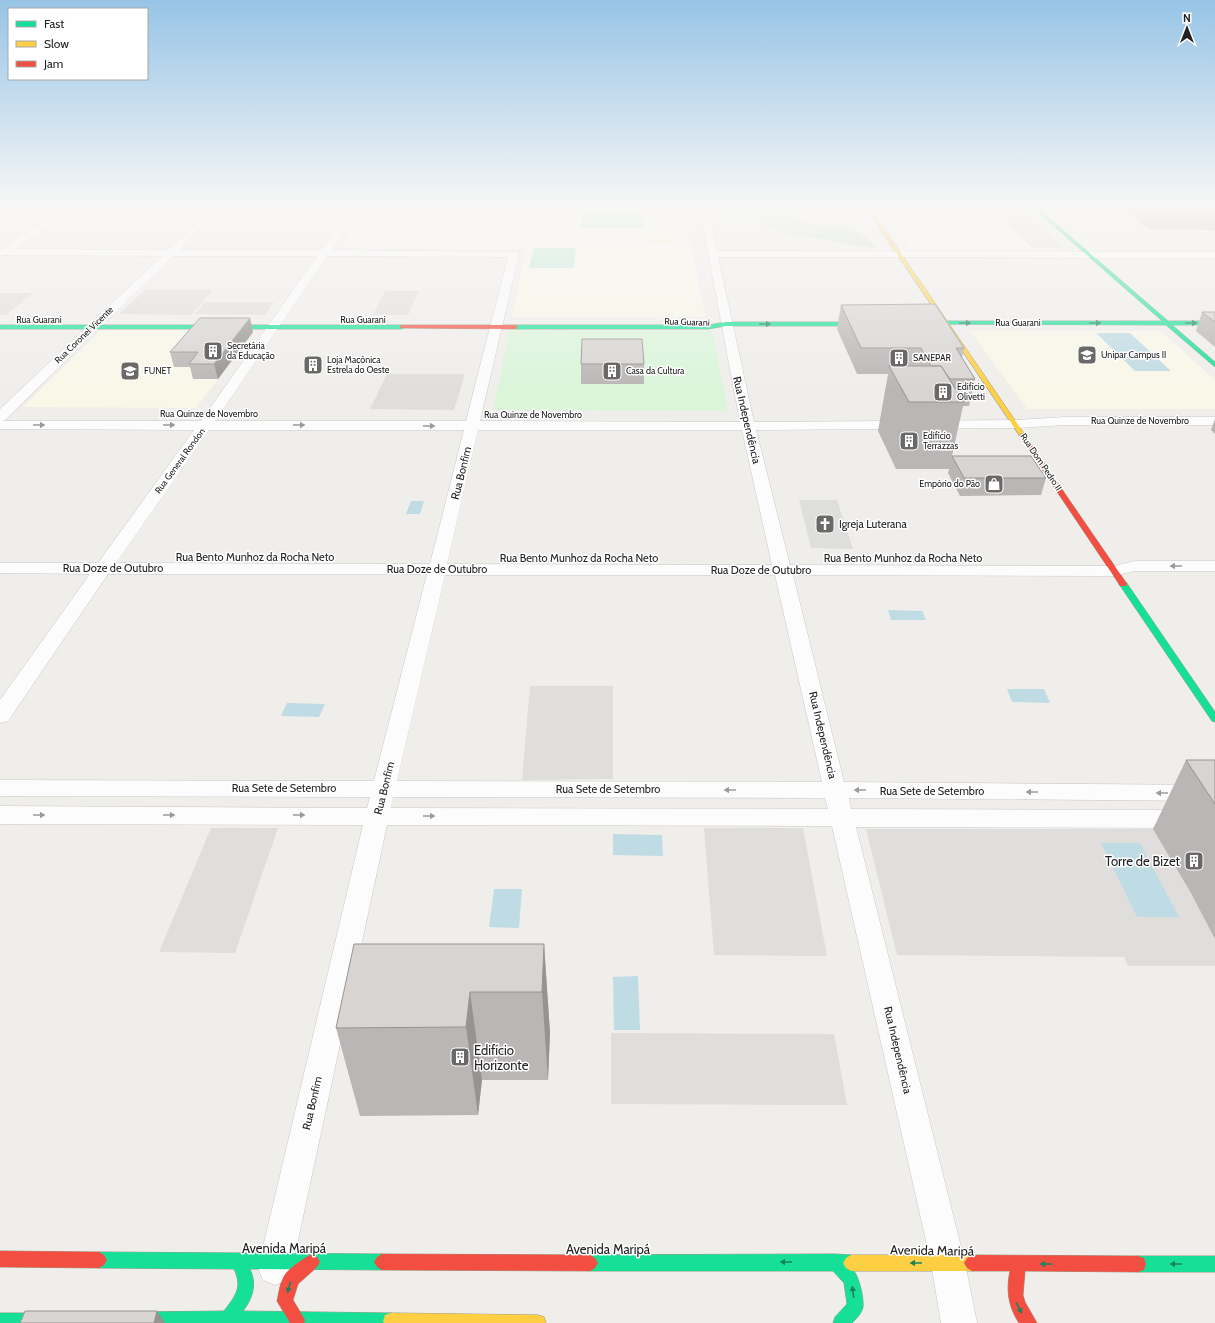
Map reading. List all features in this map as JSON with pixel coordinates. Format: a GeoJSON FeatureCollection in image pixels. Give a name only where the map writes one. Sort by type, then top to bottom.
{"type":"FeatureCollection","features":[{"type":"Feature","properties":{"kind":"street","name":"Rua Coronel Vicente"},"geometry":{"type":"LineString","coordinates":[[1,417],[95,324],[156,267]]}},
{"type":"Feature","properties":{"kind":"street","name":"Rua General Rondon"},"geometry":{"type":"LineString","coordinates":[[0,716],[209,420],[314,267]]}},
{"type":"Feature","properties":{"kind":"street","name":"Rua Bonfim"},"geometry":{"type":"LineString","coordinates":[[251,1320],[276,1262],[377,816],[511,267]]}},
{"type":"Feature","properties":{"kind":"street","name":"Rua Independência"},"geometry":{"type":"LineString","coordinates":[[715,267],[746,420],[782,564],[948,1263],[959,1323]]}},
{"type":"Feature","properties":{"kind":"street","name":"Rua Dom Pedro II"},"geometry":{"type":"LineString","coordinates":[[908,267],[1215,719]]}},
{"type":"Feature","properties":{"kind":"street"},"geometry":{"type":"LineString","coordinates":[[1102,267],[1215,366]]}},
{"type":"Feature","properties":{"kind":"street","name":"Rua Guarani"},"geometry":{"type":"LineString","coordinates":[[0,320],[95,324]]}},
{"type":"Feature","properties":{"kind":"street","name":"Rua Guarani"},"geometry":{"type":"LineString","coordinates":[[0,327],[95,324],[497,324],[705,321],[726,324],[874,324]]}},
{"type":"Feature","properties":{"kind":"street","name":"Rua Guarani"},"geometry":{"type":"LineString","coordinates":[[905,323],[1215,323]]}},
{"type":"Feature","properties":{"kind":"street","name":"Rua Quinze de Novembro"},"geometry":{"type":"LineString","coordinates":[[1,417],[209,420],[1215,421]]}},
{"type":"Feature","properties":{"kind":"street"},"geometry":{"type":"LineString","coordinates":[[0,556],[107,563]]}},
{"type":"Feature","properties":{"kind":"street","name":"Rua Doze de Outubro"},"geometry":{"type":"LineString","coordinates":[[0,568],[107,563],[1110,565]]}},
{"type":"Feature","properties":{"kind":"street"},"geometry":{"type":"LineString","coordinates":[[1110,565],[1215,566]]}},
{"type":"Feature","properties":{"kind":"street","name":"Rua Sete de Setembro"},"geometry":{"type":"LineString","coordinates":[[0,788],[384,788],[1215,793]]}},
{"type":"Feature","properties":{"kind":"street"},"geometry":{"type":"LineString","coordinates":[[0,815],[1215,819]]}},
{"type":"Feature","properties":{"kind":"street","name":"Avenida Maripá"},"geometry":{"type":"LineString","coordinates":[[0,1259],[276,1262],[1215,1264]]}},
{"type":"Feature","properties":{"kind":"street"},"geometry":{"type":"LineString","coordinates":[[239,1261],[247,1279],[243,1298],[251,1320]]}},
{"type":"Feature","properties":{"kind":"street"},"geometry":{"type":"LineString","coordinates":[[297,1320],[285,1301],[291,1279],[312,1262]]}},
{"type":"Feature","properties":{"kind":"street"},"geometry":{"type":"LineString","coordinates":[[835,1262],[851,1279],[855,1307],[841,1323]]}},
{"type":"Feature","properties":{"kind":"street"},"geometry":{"type":"LineString","coordinates":[[1020,1264],[1012,1290],[1018,1309],[1029,1323]]}},
{"type":"Feature","properties":{"kind":"street"},"geometry":{"type":"LineString","coordinates":[[0,1321],[63,1320]]}},
{"type":"Feature","properties":{"kind":"street"},"geometry":{"type":"LineString","coordinates":[[126,1320],[297,1320],[538,1323]]}},
{"type":"Feature","properties":{"kind":"shaded area"},"geometry":{"type":"Polygon","coordinates":[[[522,267],[695,267],[705,317],[512,317],[522,267]]]}},
{"type":"Feature","properties":{"kind":"shaded area"},"geometry":{"type":"Polygon","coordinates":[[[145,290],[213,290],[191,315],[119,314],[145,290]]]}},
{"type":"Feature","properties":{"kind":"shaded area"},"geometry":{"type":"Polygon","coordinates":[[[385,291],[419,291],[408,315],[373,315],[385,291]]]}},
{"type":"Feature","properties":{"kind":"shaded area"},"geometry":{"type":"Polygon","coordinates":[[[0,293],[33,293],[6,315],[0,315],[0,293]]]}},
{"type":"Feature","properties":{"kind":"shaded area"},"geometry":{"type":"Polygon","coordinates":[[[205,302],[274,302],[265,315],[195,314],[205,302]]]}},
{"type":"Feature","properties":{"kind":"shaded area","name":"FUNET"},"geometry":{"type":"Polygon","coordinates":[[[103,328],[207,328],[202,368],[193,379],[218,379],[196,408],[23,407],[103,328]]]}},
{"type":"Feature","properties":{"kind":"shaded area","name":"Unipar Campus II"},"geometry":{"type":"Polygon","coordinates":[[[970,331],[1161,331],[1215,380],[1215,409],[1027,409],[970,331]]]}},
{"type":"Feature","properties":{"kind":"shaded area"},"geometry":{"type":"Polygon","coordinates":[[[387,374],[465,374],[454,410],[370,409],[387,374]]]}},
{"type":"Feature","properties":{"kind":"shaded area","name":"Igreja Luterana"},"geometry":{"type":"Polygon","coordinates":[[[799,500],[837,500],[853,549],[811,548],[799,500]]]}},
{"type":"Feature","properties":{"kind":"shaded area"},"geometry":{"type":"Polygon","coordinates":[[[530,686],[613,686],[613,779],[522,780],[530,686]]]}},
{"type":"Feature","properties":{"kind":"shaded area"},"geometry":{"type":"Polygon","coordinates":[[[211,828],[278,828],[235,953],[159,952],[211,828]]]}},
{"type":"Feature","properties":{"kind":"shaded area"},"geometry":{"type":"Polygon","coordinates":[[[704,828],[803,828],[827,956],[714,955],[704,828]]]}},
{"type":"Feature","properties":{"kind":"shaded area"},"geometry":{"type":"Polygon","coordinates":[[[866,829],[1215,829],[1215,966],[1128,966],[1124,957],[897,955],[866,829]]]}},
{"type":"Feature","properties":{"kind":"shaded area"},"geometry":{"type":"Polygon","coordinates":[[[611,1033],[834,1034],[847,1105],[611,1104],[611,1033]]]}},
{"type":"Feature","properties":{"kind":"green space"},"geometry":{"type":"Polygon","coordinates":[[[529,267],[574,267],[574,268],[529,268],[529,267]]]}},
{"type":"Feature","properties":{"kind":"green space"},"geometry":{"type":"Polygon","coordinates":[[[510,329],[712,330],[728,411],[493,410],[510,329]]]}},
{"type":"Feature","properties":{"kind":"water"},"geometry":{"type":"Polygon","coordinates":[[[1096,333],[1130,333],[1171,371],[1135,371],[1096,333]]]}},
{"type":"Feature","properties":{"kind":"water"},"geometry":{"type":"Polygon","coordinates":[[[411,501],[424,501],[420,514],[406,514],[411,501]]]}},
{"type":"Feature","properties":{"kind":"water"},"geometry":{"type":"Polygon","coordinates":[[[888,610],[922,611],[926,620],[891,620],[888,610]]]}},
{"type":"Feature","properties":{"kind":"water"},"geometry":{"type":"Polygon","coordinates":[[[1007,689],[1044,689],[1050,703],[1012,702],[1007,689]]]}},
{"type":"Feature","properties":{"kind":"water"},"geometry":{"type":"Polygon","coordinates":[[[287,703],[325,704],[319,717],[281,716],[287,703]]]}},
{"type":"Feature","properties":{"kind":"water"},"geometry":{"type":"Polygon","coordinates":[[[613,834],[662,835],[663,856],[613,855],[613,834]]]}},
{"type":"Feature","properties":{"kind":"water"},"geometry":{"type":"Polygon","coordinates":[[[1101,843],[1140,843],[1179,917],[1137,917],[1101,843]]]}},
{"type":"Feature","properties":{"kind":"water"},"geometry":{"type":"Polygon","coordinates":[[[494,889],[522,889],[519,928],[489,927],[494,889]]]}},
{"type":"Feature","properties":{"kind":"water"},"geometry":{"type":"Polygon","coordinates":[[[638,976],[640,1030],[614,1030],[613,977],[638,976]]]}},
{"type":"Feature","properties":{"kind":"building"},"geometry":{"type":"Polygon","coordinates":[[[935,304],[964,348],[956,348],[975,379],[950,379],[941,366],[931,366],[921,348],[861,348],[841,305],[935,304]]]}},
{"type":"Feature","properties":{"kind":"building"},"geometry":{"type":"Polygon","coordinates":[[[1202,312],[1215,312],[1215,322],[1202,312]]]}},
{"type":"Feature","properties":{"kind":"building"},"geometry":{"type":"Polygon","coordinates":[[[200,318],[250,318],[214,364],[189,364],[198,352],[170,352],[200,318]]]}},
{"type":"Feature","properties":{"kind":"building"},"geometry":{"type":"Polygon","coordinates":[[[582,339],[642,339],[644,364],[581,364],[582,339]]]}},
{"type":"Feature","properties":{"kind":"building"},"geometry":{"type":"Polygon","coordinates":[[[889,366],[941,366],[964,402],[909,402],[889,366]]]}},
{"type":"Feature","properties":{"kind":"building"},"geometry":{"type":"Polygon","coordinates":[[[952,456],[1031,456],[1046,478],[964,478],[952,456]]]}},
{"type":"Feature","properties":{"kind":"building"},"geometry":{"type":"Polygon","coordinates":[[[1186,760],[1215,760],[1215,804],[1186,760]]]}},
{"type":"Feature","properties":{"kind":"building"},"geometry":{"type":"Polygon","coordinates":[[[354,944],[544,944],[542,992],[470,992],[466,1027],[336,1028],[354,944]]]}},
{"type":"Feature","properties":{"kind":"building"},"geometry":{"type":"Polygon","coordinates":[[[25,1311],[157,1311],[154,1323],[20,1323],[25,1311]]]}},
{"type":"Feature","properties":{"kind":"traffic: fast"},"geometry":{"type":"LineString","coordinates":[[1103,267],[1215,365]]}},
{"type":"Feature","properties":{"kind":"traffic: fast"},"geometry":{"type":"LineString","coordinates":[[918,323],[1215,323]]}},
{"type":"Feature","properties":{"kind":"traffic: fast"},"geometry":{"type":"LineString","coordinates":[[515,327],[708,327],[726,324],[868,324]]}},
{"type":"Feature","properties":{"kind":"traffic: fast"},"geometry":{"type":"LineString","coordinates":[[0,327],[402,327]]}},
{"type":"Feature","properties":{"kind":"traffic: fast"},"geometry":{"type":"LineString","coordinates":[[1123,584],[1215,719]]}},
{"type":"Feature","properties":{"kind":"traffic: fast"},"geometry":{"type":"LineString","coordinates":[[99,1260],[382,1262]]}},
{"type":"Feature","properties":{"kind":"traffic: fast"},"geometry":{"type":"LineString","coordinates":[[228,1319],[243,1298],[247,1279],[239,1261]]}},
{"type":"Feature","properties":{"kind":"traffic: fast"},"geometry":{"type":"LineString","coordinates":[[835,1262],[851,1279],[855,1307],[841,1323]]}},
{"type":"Feature","properties":{"kind":"traffic: fast"},"geometry":{"type":"LineString","coordinates":[[590,1263],[851,1263]]}},
{"type":"Feature","properties":{"kind":"traffic: fast"},"geometry":{"type":"LineString","coordinates":[[1138,1264],[1215,1264]]}},
{"type":"Feature","properties":{"kind":"traffic: fast"},"geometry":{"type":"LineString","coordinates":[[133,1320],[262,1319],[391,1321]]}},
{"type":"Feature","properties":{"kind":"traffic: fast"},"geometry":{"type":"LineString","coordinates":[[0,1321],[51,1321]]}},
{"type":"Feature","properties":{"kind":"traffic: slow"},"geometry":{"type":"LineString","coordinates":[[908,267],[1022,435]]}},
{"type":"Feature","properties":{"kind":"traffic: slow"},"geometry":{"type":"LineString","coordinates":[[851,1263],[972,1263]]}},
{"type":"Feature","properties":{"kind":"traffic: slow"},"geometry":{"type":"LineString","coordinates":[[391,1321],[538,1323]]}},
{"type":"Feature","properties":{"kind":"traffic: jam"},"geometry":{"type":"LineString","coordinates":[[402,327],[515,327]]}},
{"type":"Feature","properties":{"kind":"traffic: jam"},"geometry":{"type":"LineString","coordinates":[[1022,435],[1123,584]]}},
{"type":"Feature","properties":{"kind":"traffic: jam"},"geometry":{"type":"LineString","coordinates":[[0,1259],[99,1260]]}},
{"type":"Feature","properties":{"kind":"traffic: jam"},"geometry":{"type":"LineString","coordinates":[[297,1320],[285,1301],[291,1279],[312,1262]]}},
{"type":"Feature","properties":{"kind":"traffic: jam"},"geometry":{"type":"LineString","coordinates":[[382,1262],[590,1263]]}},
{"type":"Feature","properties":{"kind":"traffic: jam"},"geometry":{"type":"LineString","coordinates":[[972,1263],[1138,1264]]}},
{"type":"Feature","properties":{"kind":"traffic: jam"},"geometry":{"type":"LineString","coordinates":[[1019,1264],[1015,1295],[1019,1308],[1029,1323]]}},
{"type":"Feature","properties":{"kind":"place","name":"Secretária da Educação"},"geometry":{"type":"Point","coordinates":[213,351]}},
{"type":"Feature","properties":{"kind":"place","name":"Unipar Campus II"},"geometry":{"type":"Point","coordinates":[1087,355]}},
{"type":"Feature","properties":{"kind":"place","name":"SANEPAR"},"geometry":{"type":"Point","coordinates":[899,358]}},
{"type":"Feature","properties":{"kind":"place","name":"Loja Maçônica Estrela do Oeste"},"geometry":{"type":"Point","coordinates":[313,365]}},
{"type":"Feature","properties":{"kind":"place","name":"FUNET"},"geometry":{"type":"Point","coordinates":[130,371]}},
{"type":"Feature","properties":{"kind":"place","name":"Casa da Cultura"},"geometry":{"type":"Point","coordinates":[612,371]}},
{"type":"Feature","properties":{"kind":"place","name":"Edifício Olivetti"},"geometry":{"type":"Point","coordinates":[943,392]}},
{"type":"Feature","properties":{"kind":"place","name":"Edifício Terrazzas"},"geometry":{"type":"Point","coordinates":[909,441]}},
{"type":"Feature","properties":{"kind":"place","name":"Empório do Pão"},"geometry":{"type":"Point","coordinates":[994,484]}},
{"type":"Feature","properties":{"kind":"place","name":"Igreja Luterana"},"geometry":{"type":"Point","coordinates":[825,524]}},
{"type":"Feature","properties":{"kind":"place","name":"Torre de Bizet"},"geometry":{"type":"Point","coordinates":[1194,861]}},
{"type":"Feature","properties":{"kind":"place","name":"Edifício Horizonte"},"geometry":{"type":"Point","coordinates":[460,1057]}}]}
